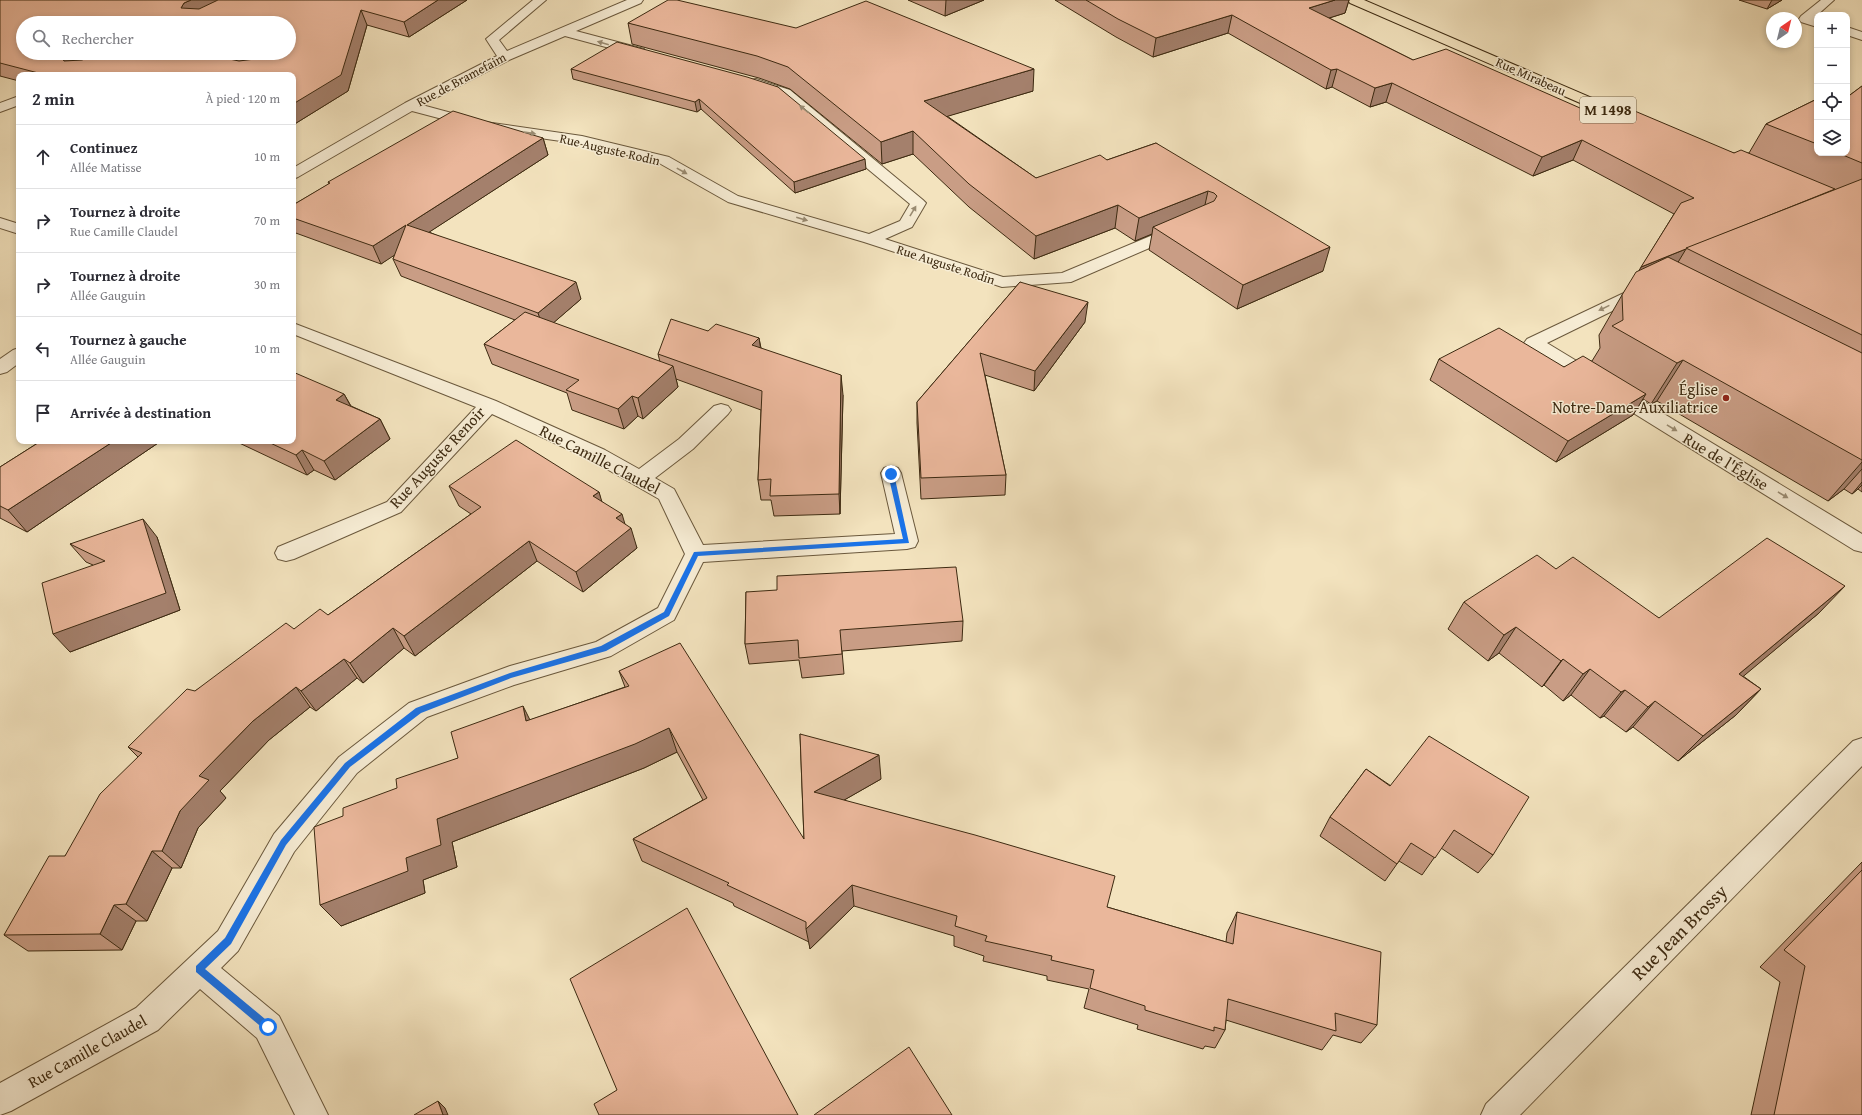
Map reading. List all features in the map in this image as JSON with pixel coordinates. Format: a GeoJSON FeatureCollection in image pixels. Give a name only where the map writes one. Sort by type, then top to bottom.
{"type":"FeatureCollection","features":[{"type":"Feature","properties":{"kind":"main road","name":"Rue Mirabeau"},"geometry":{"type":"LineString","coordinates":[[1354,0],[1657,131]]}},
{"type":"Feature","properties":{"kind":"street"},"geometry":{"type":"LineString","coordinates":[[504,57],[492,39],[540,0]]}},
{"type":"Feature","properties":{"kind":"street","name":"Rue de Bramefaim"},"geometry":{"type":"LineString","coordinates":[[296,172],[410,106],[504,57],[637,0]]}},
{"type":"Feature","properties":{"kind":"street"},"geometry":{"type":"LineString","coordinates":[[1814,22],[1805,19],[1828,0]]}},
{"type":"Feature","properties":{"kind":"street"},"geometry":{"type":"LineString","coordinates":[[562,31],[654,56]]}},
{"type":"Feature","properties":{"kind":"street"},"geometry":{"type":"LineString","coordinates":[[1850,33],[1862,36]]}},
{"type":"Feature","properties":{"kind":"street","name":"Rue Auguste Rodin"},"geometry":{"type":"LineString","coordinates":[[746,80],[785,93],[918,203],[906,224],[870,239]]}},
{"type":"Feature","properties":{"kind":"street"},"geometry":{"type":"LineString","coordinates":[[0,108],[16,101]]}},
{"type":"Feature","properties":{"kind":"street","name":"Rue Auguste Rodin"},"geometry":{"type":"LineString","coordinates":[[410,106],[484,126],[582,140],[664,160],[733,199],[870,239],[1002,282],[1065,278],[1196,223]]}},
{"type":"Feature","properties":{"kind":"street"},"geometry":{"type":"LineString","coordinates":[[0,223],[16,228]]}},
{"type":"Feature","properties":{"kind":"street","name":"Rue de l'Église"},"geometry":{"type":"LineString","coordinates":[[1655,288],[1532,343],[1862,544]]}},
{"type":"Feature","properties":{"kind":"street","name":"Rue Auguste Renoir"},"geometry":{"type":"LineString","coordinates":[[286,553],[394,507],[489,405],[296,329]]}},
{"type":"Feature","properties":{"kind":"street"},"geometry":{"type":"LineString","coordinates":[[0,368],[16,356]]}},
{"type":"Feature","properties":{"kind":"street","name":"Rue Camille Claudel"},"geometry":{"type":"LineString","coordinates":[[0,1100],[147,1019],[228,941],[284,843],[348,765],[418,710],[510,676],[604,649],[666,614],[696,554],[667,494],[598,455],[489,405]]}},
{"type":"Feature","properties":{"kind":"street"},"geometry":{"type":"LineString","coordinates":[[640,479],[686,444],[721,410]]}},
{"type":"Feature","properties":{"kind":"street"},"geometry":{"type":"LineString","coordinates":[[696,554],[907,541],[891,474]]}},
{"type":"Feature","properties":{"kind":"street","name":"Rue Jean Brossy"},"geometry":{"type":"LineString","coordinates":[[1497,1115],[1862,749]]}},
{"type":"Feature","properties":{"kind":"street"},"geometry":{"type":"LineString","coordinates":[[199,969],[268,1027],[312,1115]]}},
{"type":"Feature","properties":{"kind":"building"},"geometry":{"type":"Polygon","coordinates":[[[0,0],[191,0],[184,3],[181,8],[199,9],[218,0],[438,0],[404,22],[361,10],[341,75],[296,102],[296,72],[34,72],[0,63],[0,0]]]}},
{"type":"Feature","properties":{"kind":"building"},"geometry":{"type":"Polygon","coordinates":[[[668,0],[677,0],[796,28],[866,1],[1034,69],[924,101],[1036,178],[1100,155],[1107,160],[1156,143],[1330,247],[1243,285],[1153,227],[1214,201],[1217,196],[1208,191],[1139,218],[1118,205],[1036,236],[969,184],[913,131],[881,142],[788,67],[757,56],[628,23],[668,0]]]}},
{"type":"Feature","properties":{"kind":"building"},"geometry":{"type":"Polygon","coordinates":[[[1086,0],[1335,0],[1309,8],[1413,60],[1446,49],[1605,119],[1630,109],[1734,153],[1741,150],[1835,189],[1641,267],[1681,203],[1694,198],[1582,140],[1542,157],[1392,83],[1375,88],[1337,69],[1331,70],[1232,15],[1156,38],[1118,19],[1086,0]]]}},
{"type":"Feature","properties":{"kind":"building"},"geometry":{"type":"Polygon","coordinates":[[[617,42],[747,77],[778,87],[865,159],[794,182],[699,99],[695,102],[571,69],[617,42]]]}},
{"type":"Feature","properties":{"kind":"building"},"geometry":{"type":"Polygon","coordinates":[[[1862,86],[1862,163],[1845,156],[1850,156],[1850,95],[1862,86]]]}},
{"type":"Feature","properties":{"kind":"building"},"geometry":{"type":"Polygon","coordinates":[[[1814,100],[1814,143],[1766,124],[1814,100]]]}},
{"type":"Feature","properties":{"kind":"building"},"geometry":{"type":"Polygon","coordinates":[[[453,111],[543,138],[407,225],[576,282],[538,313],[393,259],[406,225],[373,246],[296,219],[296,203],[330,183],[328,182],[453,111]]]}},
{"type":"Feature","properties":{"kind":"building"},"geometry":{"type":"Polygon","coordinates":[[[1862,179],[1862,335],[1686,248],[1862,179]]]}},
{"type":"Feature","properties":{"kind":"building"},"geometry":{"type":"Polygon","coordinates":[[[1668,257],[1862,353],[1862,460],[1683,360],[1677,363],[1612,326],[1623,320],[1622,295],[1636,272],[1668,257]]]}},
{"type":"Feature","properties":{"kind":"building"},"geometry":{"type":"Polygon","coordinates":[[[1020,282],[1088,302],[1035,371],[980,353],[1006,475],[921,478],[917,402],[1020,282]]]}},
{"type":"Feature","properties":{"kind":"building"},"geometry":{"type":"Polygon","coordinates":[[[525,312],[673,366],[638,398],[632,396],[618,409],[566,390],[579,380],[484,344],[525,312]]]}},
{"type":"Feature","properties":{"kind":"building"},"geometry":{"type":"Polygon","coordinates":[[[671,319],[708,331],[716,324],[759,338],[752,345],[841,375],[839,494],[770,496],[771,479],[758,480],[762,391],[658,354],[671,319]]]}},
{"type":"Feature","properties":{"kind":"building"},"geometry":{"type":"Polygon","coordinates":[[[1499,328],[1564,367],[1583,356],[1646,394],[1568,441],[1439,359],[1499,328]]]}},
{"type":"Feature","properties":{"kind":"building"},"geometry":{"type":"Polygon","coordinates":[[[296,373],[344,394],[336,400],[380,419],[324,461],[302,450],[296,455],[272,444],[296,444],[296,373]]]}},
{"type":"Feature","properties":{"kind":"building"},"geometry":{"type":"Polygon","coordinates":[[[516,440],[599,492],[593,496],[622,514],[616,518],[631,528],[576,572],[529,541],[404,636],[393,628],[350,663],[344,659],[301,691],[296,687],[253,721],[199,776],[209,780],[180,811],[162,851],[152,851],[126,904],[114,905],[100,934],[4,935],[49,856],[65,856],[100,794],[142,753],[128,747],[187,689],[195,691],[286,623],[294,629],[320,609],[328,615],[481,507],[449,486],[516,440]]]}},
{"type":"Feature","properties":{"kind":"building"},"geometry":{"type":"Polygon","coordinates":[[[36,444],[109,444],[8,510],[0,506],[0,467],[36,444]]]}},
{"type":"Feature","properties":{"kind":"building"},"geometry":{"type":"Polygon","coordinates":[[[143,519],[166,593],[53,634],[42,583],[105,561],[70,544],[143,519]]]}},
{"type":"Feature","properties":{"kind":"building"},"geometry":{"type":"Polygon","coordinates":[[[1767,538],[1845,586],[1739,674],[1761,689],[1703,736],[1655,701],[1648,707],[1625,690],[1621,692],[1590,669],[1583,674],[1563,659],[1561,661],[1516,627],[1504,635],[1464,602],[1537,555],[1556,569],[1573,557],[1659,618],[1767,538]]]}},
{"type":"Feature","properties":{"kind":"building"},"geometry":{"type":"Polygon","coordinates":[[[956,567],[963,621],[840,630],[842,654],[799,658],[798,640],[745,644],[746,592],[777,590],[777,576],[956,567]]]}},
{"type":"Feature","properties":{"kind":"building"},"geometry":{"type":"Polygon","coordinates":[[[680,643],[804,839],[800,734],[879,755],[814,792],[975,835],[1115,876],[1107,907],[1233,944],[1237,912],[1381,952],[1377,1025],[1335,1013],[1336,1031],[1228,999],[1225,1030],[1214,1027],[1214,1031],[1145,1010],[1145,1006],[1090,988],[1094,970],[1051,960],[1052,956],[985,941],[987,936],[955,926],[957,916],[852,885],[806,929],[806,922],[727,885],[729,883],[633,839],[707,798],[669,728],[635,744],[437,819],[441,845],[406,858],[408,871],[320,905],[314,827],[343,816],[343,808],[397,788],[396,779],[458,758],[451,732],[523,706],[526,721],[629,686],[619,671],[680,643]]]}},
{"type":"Feature","properties":{"kind":"building"},"geometry":{"type":"Polygon","coordinates":[[[1429,736],[1529,797],[1493,855],[1454,830],[1435,858],[1411,843],[1397,864],[1330,817],[1366,769],[1390,786],[1429,736]]]}},
{"type":"Feature","properties":{"kind":"building"},"geometry":{"type":"Polygon","coordinates":[[[1862,870],[1862,1115],[1774,1115],[1805,966],[1784,950],[1862,870]]]}},
{"type":"Feature","properties":{"kind":"building"},"geometry":{"type":"Polygon","coordinates":[[[687,908],[798,1115],[599,1115],[594,1104],[617,1090],[570,979],[687,908]]]}},
{"type":"Feature","properties":{"kind":"building"},"geometry":{"type":"Polygon","coordinates":[[[909,1047],[952,1115],[814,1115],[909,1047]]]}},
{"type":"Feature","properties":{"kind":"building"},"geometry":{"type":"Polygon","coordinates":[[[438,1101],[443,1115],[414,1115],[438,1101]]]}},
{"type":"Feature","properties":{"kind":"place","name":"Église Notre-Dame-Auxiliatrice"},"geometry":{"type":"Point","coordinates":[1726,398]}},
{"type":"Feature","properties":{"kind":"route"},"geometry":{"type":"LineString","coordinates":[[268,1027],[199,969],[228,941],[284,843],[348,765],[418,710],[510,676],[604,649],[666,614],[696,554],[907,541],[891,474]]}}]}
